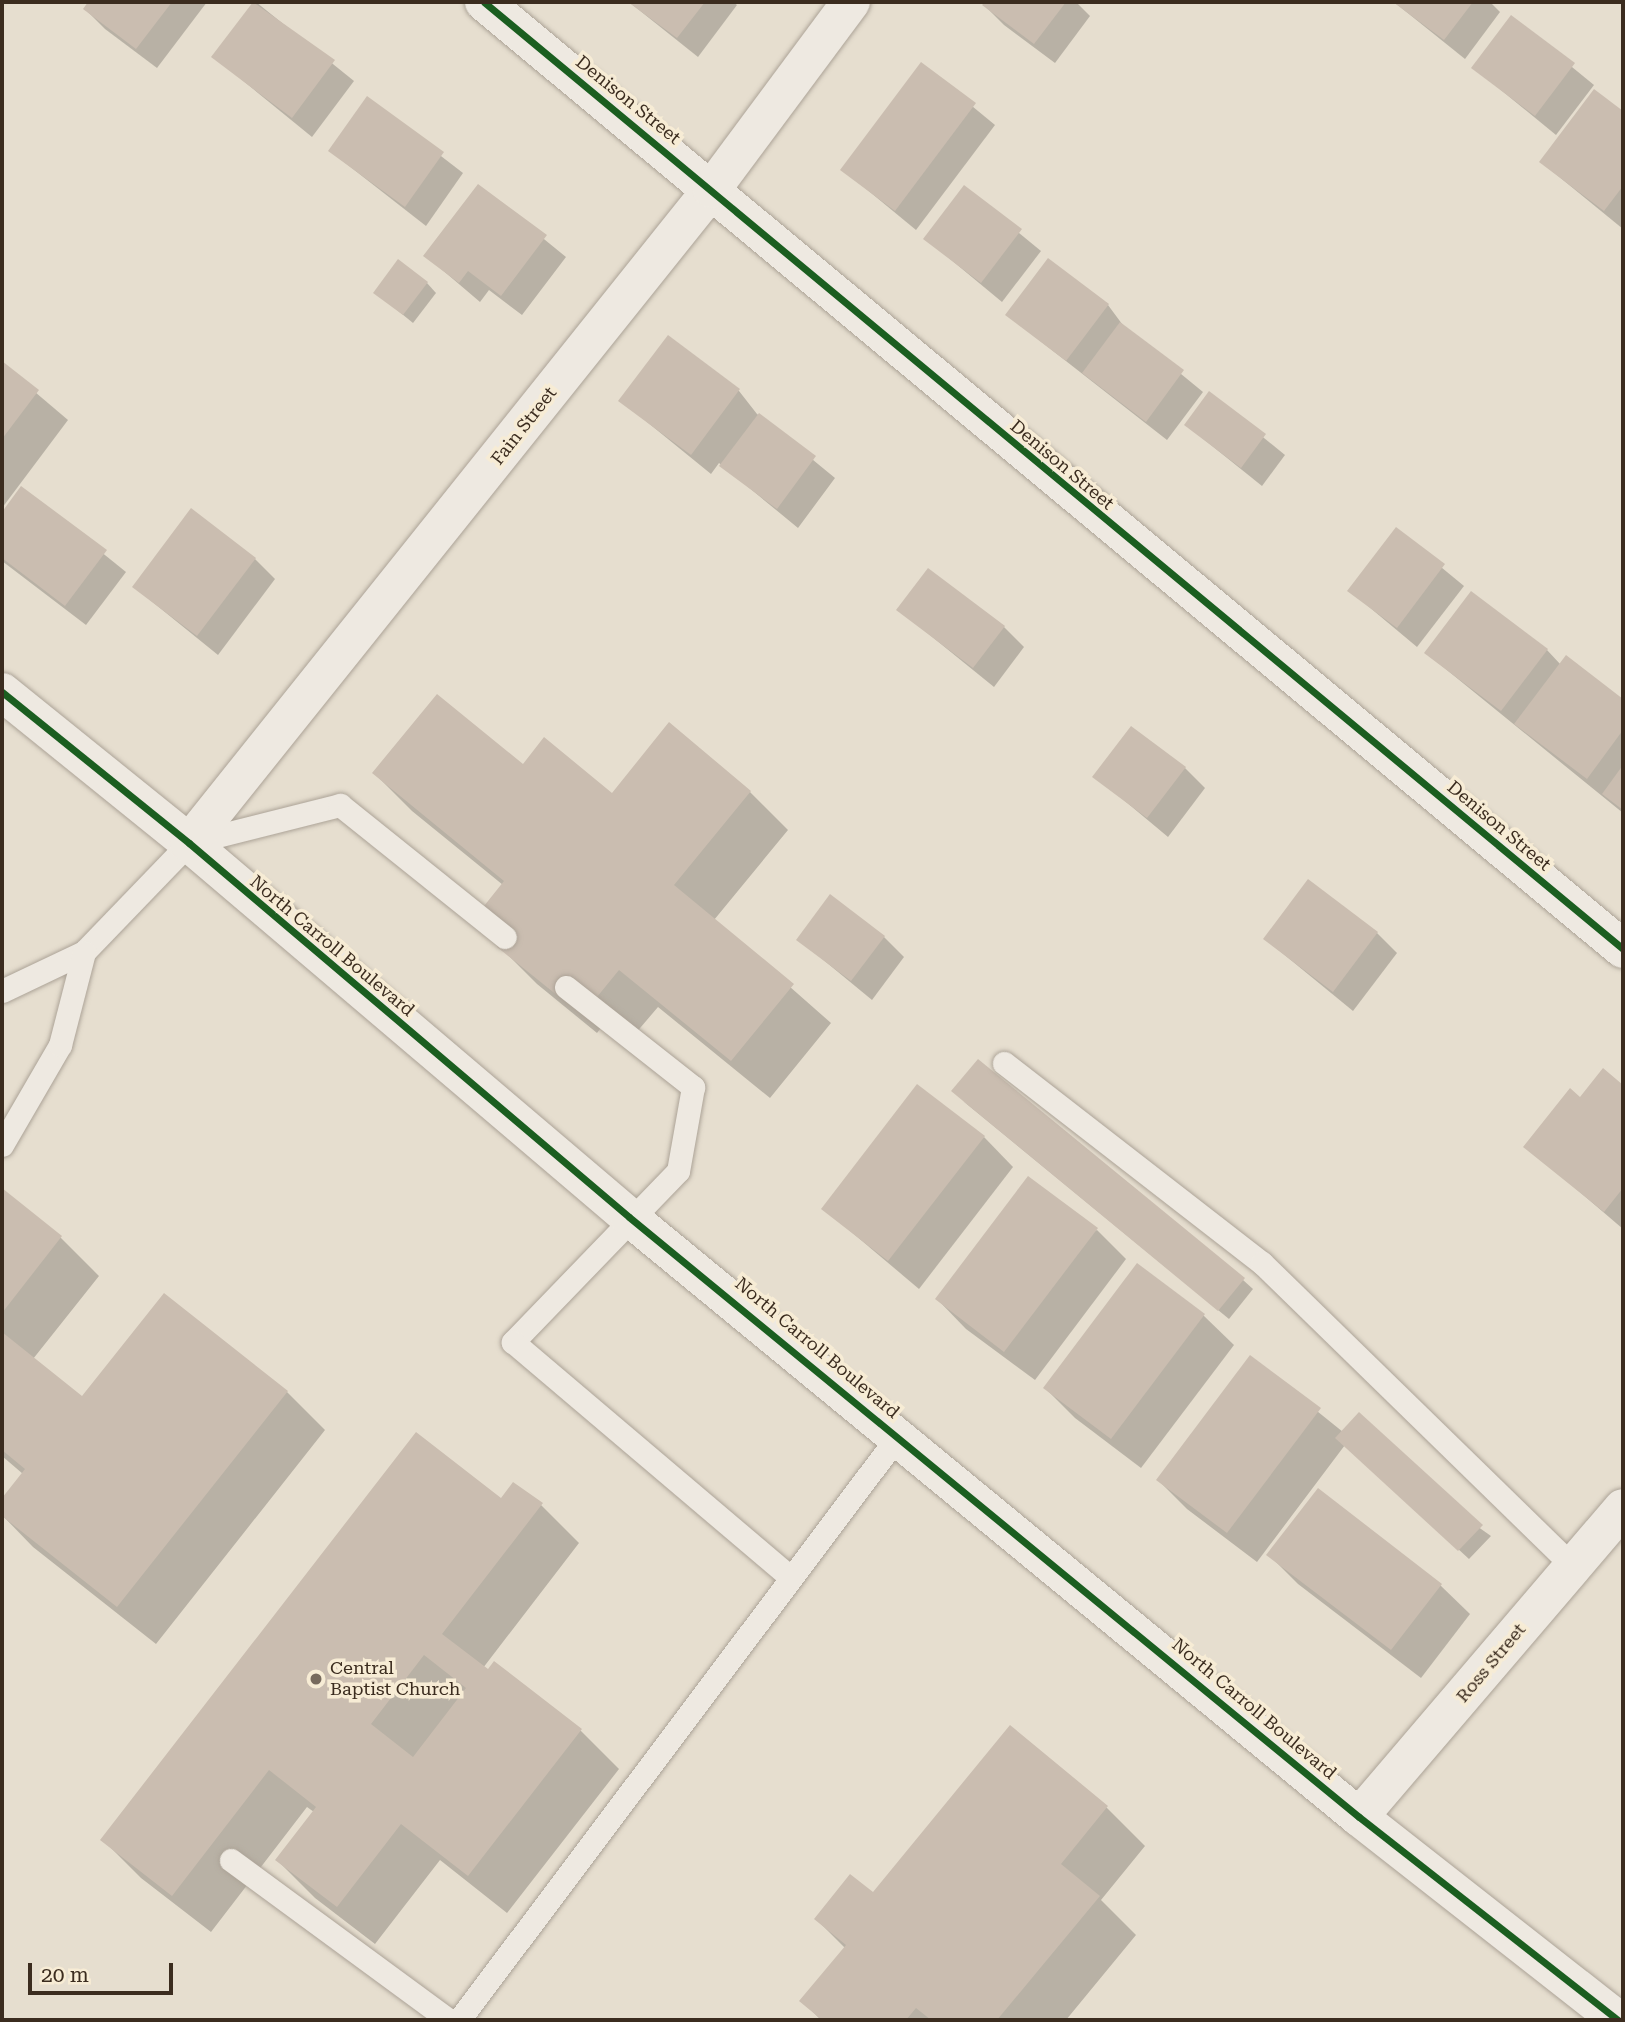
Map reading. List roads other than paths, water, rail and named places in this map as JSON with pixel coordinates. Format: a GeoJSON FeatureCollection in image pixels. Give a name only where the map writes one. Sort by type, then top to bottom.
{"type":"FeatureCollection","features":[{"type":"Feature","properties":{"kind":"street","name":"Denison Street"},"geometry":{"type":"LineString","coordinates":[[484,2],[1623,949]]}},
{"type":"Feature","properties":{"kind":"street","name":"Fain Street"},"geometry":{"type":"LineString","coordinates":[[189,844],[712,190],[851,2]]}},
{"type":"Feature","properties":{"kind":"street","name":"North Carroll Boulevard"},"geometry":{"type":"LineString","coordinates":[[2,692],[189,844],[629,1217],[1359,1817],[1618,2020]]}},
{"type":"Feature","properties":{"kind":"street","name":"Ross Street"},"geometry":{"type":"LineString","coordinates":[[1359,1817],[1623,1508]]}},
{"type":"Feature","properties":{"kind":"lane"},"geometry":{"type":"LineString","coordinates":[[2,991],[84,952],[189,844],[340,805],[505,937]]}},
{"type":"Feature","properties":{"kind":"lane"},"geometry":{"type":"LineString","coordinates":[[2,1145],[60,1045],[84,952]]}},
{"type":"Feature","properties":{"kind":"lane"},"geometry":{"type":"LineString","coordinates":[[566,987],[693,1087],[678,1171],[629,1217],[513,1342],[790,1577]]}},
{"type":"Feature","properties":{"kind":"lane"},"geometry":{"type":"LineString","coordinates":[[1004,1063],[1262,1263],[1573,1567]]}},
{"type":"Feature","properties":{"kind":"lane"},"geometry":{"type":"LineString","coordinates":[[459,2020],[898,1436]]}},
{"type":"Feature","properties":{"kind":"lane"},"geometry":{"type":"LineString","coordinates":[[231,1860],[449,2020]]}},
{"type":"Feature","properties":{"kind":"place","name":"Central Baptist Church"},"geometry":{"type":"Point","coordinates":[316,1679]}}]}
